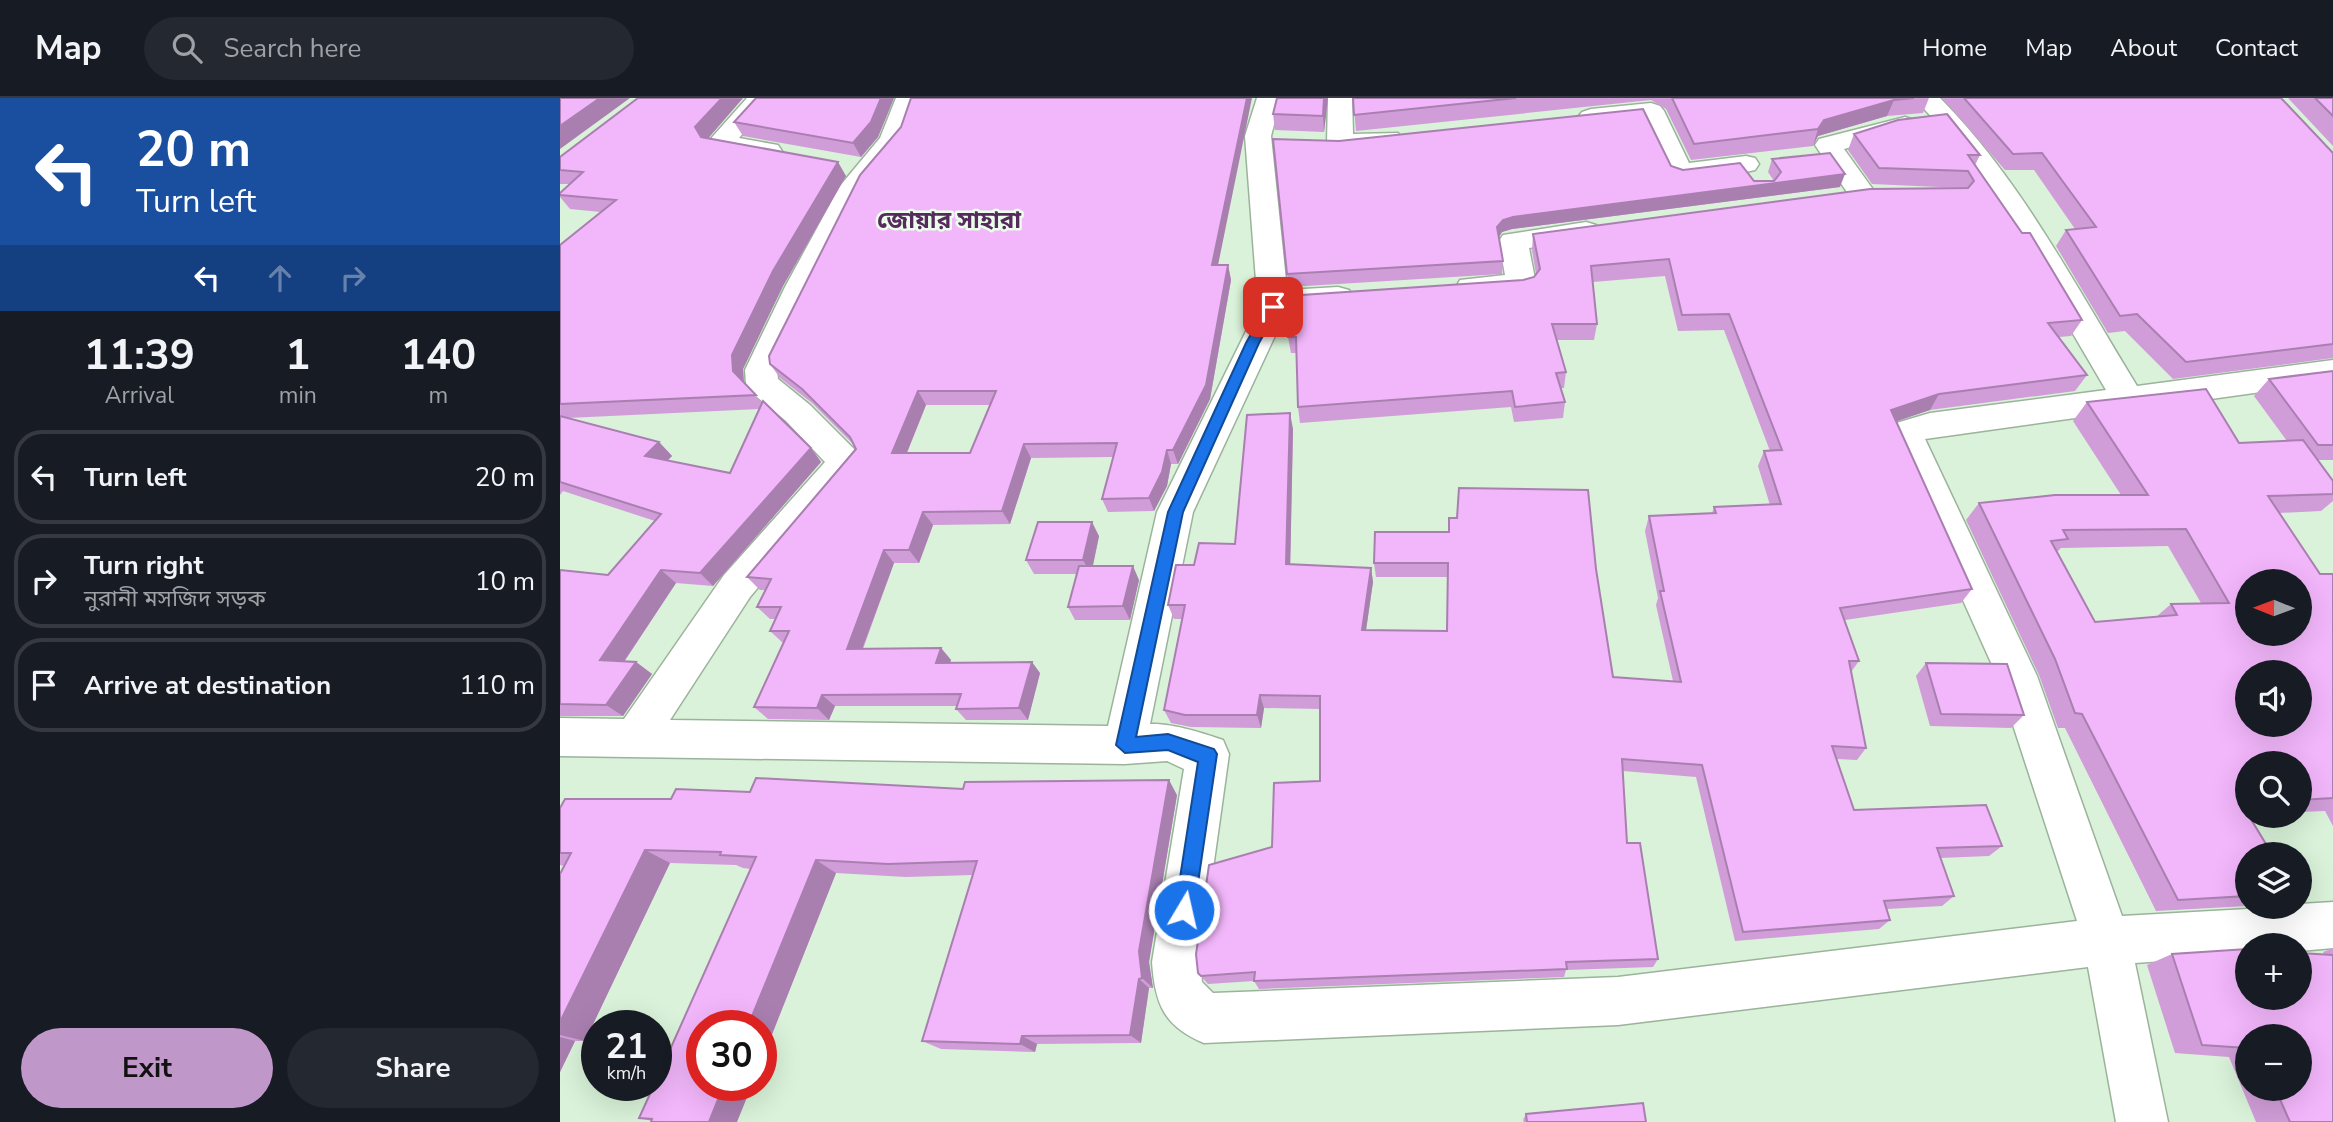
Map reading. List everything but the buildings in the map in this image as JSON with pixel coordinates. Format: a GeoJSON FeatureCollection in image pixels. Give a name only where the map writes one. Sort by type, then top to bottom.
{"type":"FeatureCollection","features":[{"type":"Feature","properties":{"kind":"street"},"geometry":{"type":"LineString","coordinates":[[761,98],[720,143],[787,155]]}},
{"type":"Feature","properties":{"kind":"street"},"geometry":{"type":"LineString","coordinates":[[636,736],[737,586],[846,462],[798,413],[762,384],[761,370],[800,287],[854,186],[855,166],[892,140],[908,98]]}},
{"type":"Feature","properties":{"kind":"street"},"geometry":{"type":"LineString","coordinates":[[1125,745],[1175,512],[1248,352],[1273,307],[1272,142],[1269,98]]}},
{"type":"Feature","properties":{"kind":"street"},"geometry":{"type":"LineString","coordinates":[[1340,98],[1340,143]]}},
{"type":"Feature","properties":{"kind":"street"},"geometry":{"type":"LineString","coordinates":[[1926,98],[1996,180],[2128,400]]}},
{"type":"Feature","properties":{"kind":"street"},"geometry":{"type":"LineString","coordinates":[[1560,121],[1648,104],[1680,172],[1759,170]]}},
{"type":"Feature","properties":{"kind":"street"},"geometry":{"type":"LineString","coordinates":[[1863,196],[1821,155],[1828,145],[1888,127],[1947,120]]}},
{"type":"Feature","properties":{"kind":"street"},"geometry":{"type":"LineString","coordinates":[[1313,143],[1415,136]]}},
{"type":"Feature","properties":{"kind":"street"},"geometry":{"type":"LineString","coordinates":[[1440,290],[1521,284],[1513,240],[1608,228]]}},
{"type":"Feature","properties":{"kind":"street"},"geometry":{"type":"LineString","coordinates":[[1272,301],[1370,295]]}},
{"type":"Feature","properties":{"kind":"street"},"geometry":{"type":"LineString","coordinates":[[2141,1122],[2107,941],[2017,676],[1905,433],[1930,425],[2333,370]]}},
{"type":"Feature","properties":{"kind":"street"},"geometry":{"type":"LineString","coordinates":[[560,737],[1125,745],[1168,742],[1197,754],[1208,754],[1176,962],[1179,994],[1204,1018],[1618,1001],[2107,941],[2333,925]]}},
{"type":"Feature","properties":{"kind":"district","name":"জোয়ার সাহারা"},"geometry":{"type":"Point","coordinates":[949,220]}},
{"type":"Feature","properties":{"kind":"route"},"geometry":{"type":"LineString","coordinates":[[1184,910],[1208,754],[1197,754],[1168,742],[1125,745],[1175,512],[1253,343],[1273,307]]}}]}
